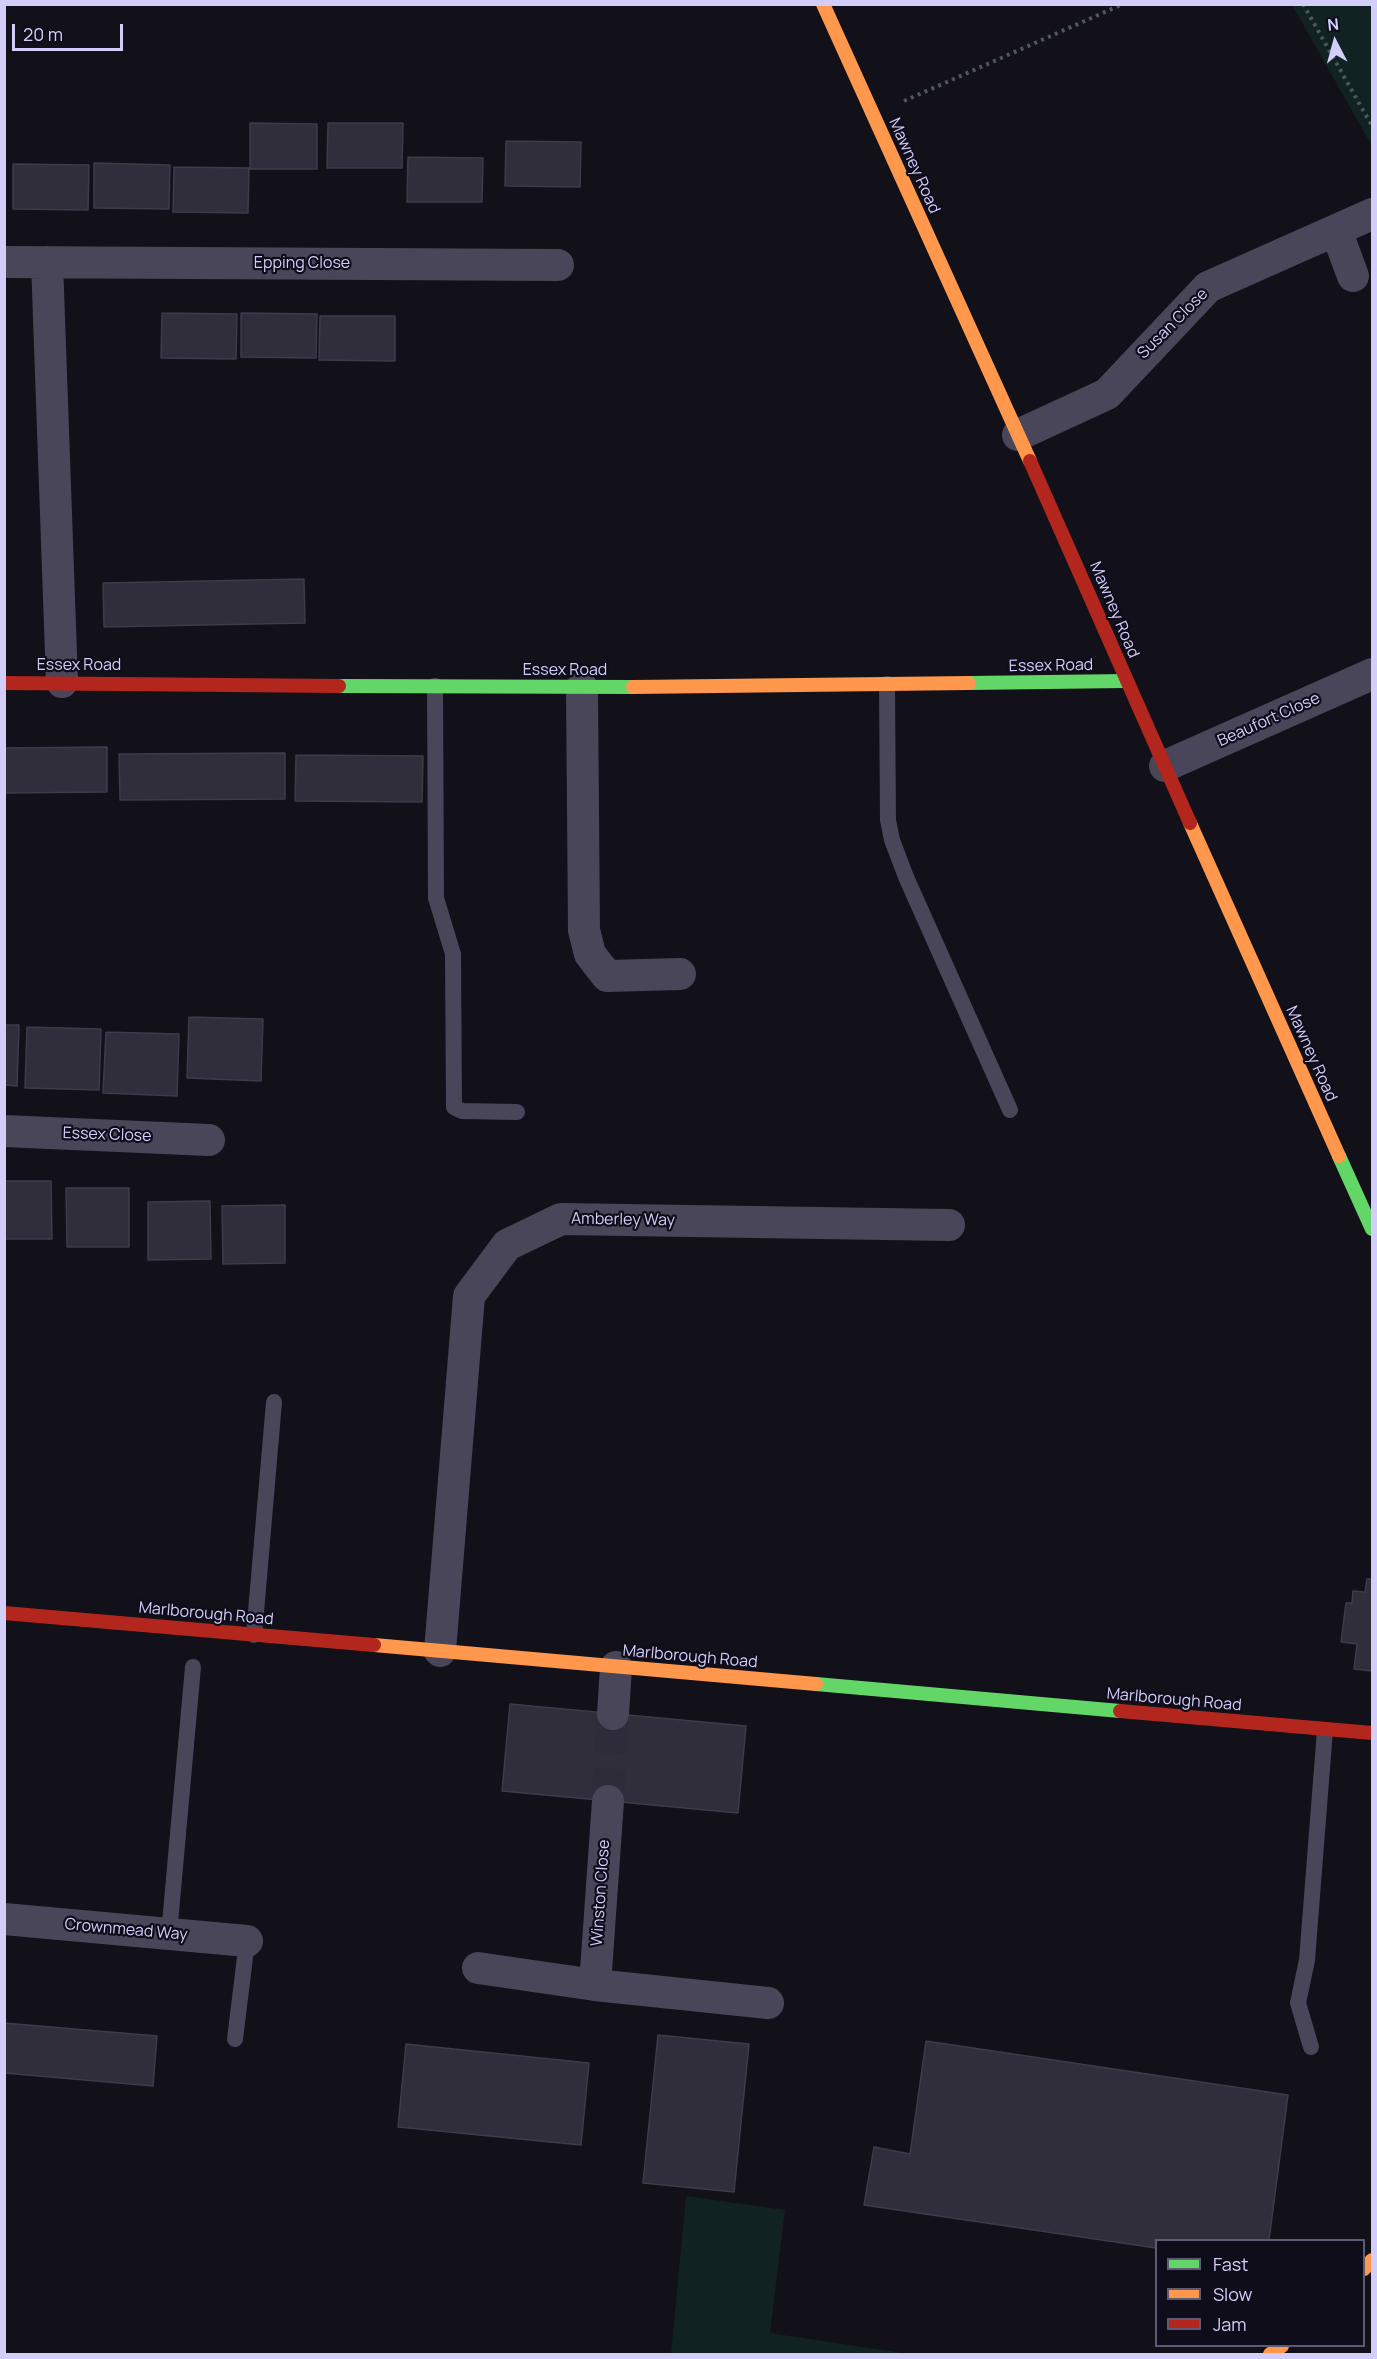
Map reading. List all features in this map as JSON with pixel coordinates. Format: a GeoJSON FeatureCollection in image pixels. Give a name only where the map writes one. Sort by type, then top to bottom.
{"type":"FeatureCollection","features":[{"type":"Feature","properties":{"kind":"main road","name":"Mawney Road"},"geometry":{"type":"LineString","coordinates":[[823,4],[1082,575],[1126,681],[1372,1229]]}},
{"type":"Feature","properties":{"kind":"main road","name":"Essex Road"},"geometry":{"type":"LineString","coordinates":[[4,683],[582,688],[1126,681]]}},
{"type":"Feature","properties":{"kind":"main road","name":"Marlborough Road"},"geometry":{"type":"LineString","coordinates":[[4,1613],[1372,1733]]}},
{"type":"Feature","properties":{"kind":"street","name":"Susan Close"},"geometry":{"type":"LineString","coordinates":[[1018,435],[1107,394],[1208,287],[1372,214]]}},
{"type":"Feature","properties":{"kind":"street"},"geometry":{"type":"LineString","coordinates":[[1336,231],[1353,276]]}},
{"type":"Feature","properties":{"kind":"street","name":"Epping Close"},"geometry":{"type":"LineString","coordinates":[[4,262],[558,265]]}},
{"type":"Feature","properties":{"kind":"street"},"geometry":{"type":"LineString","coordinates":[[47,262],[62,682]]}},
{"type":"Feature","properties":{"kind":"street","name":"Beaufort Close"},"geometry":{"type":"LineString","coordinates":[[1165,766],[1372,674]]}},
{"type":"Feature","properties":{"kind":"street"},"geometry":{"type":"LineString","coordinates":[[582,688],[584,930],[590,954],[607,976],[680,974]]}},
{"type":"Feature","properties":{"kind":"street","name":"Essex Close"},"geometry":{"type":"LineString","coordinates":[[4,1131],[208,1140]]}},
{"type":"Feature","properties":{"kind":"street","name":"Amberley Way"},"geometry":{"type":"LineString","coordinates":[[440,1651],[469,1296],[507,1245],[561,1219],[949,1225]]}},
{"type":"Feature","properties":{"kind":"street"},"geometry":{"type":"LineString","coordinates":[[613,1714],[616,1667]]}},
{"type":"Feature","properties":{"kind":"street","name":"Winston Close"},"geometry":{"type":"LineString","coordinates":[[595,1985],[608,1801]]}},
{"type":"Feature","properties":{"kind":"street","name":"Crownmead Way"},"geometry":{"type":"LineString","coordinates":[[4,1919],[247,1941]]}},
{"type":"Feature","properties":{"kind":"street"},"geometry":{"type":"LineString","coordinates":[[478,1968],[595,1985],[768,2003]]}},
{"type":"Feature","properties":{"kind":"lane"},"geometry":{"type":"LineString","coordinates":[[887,684],[888,820],[892,840],[906,878],[1010,1110]]}},
{"type":"Feature","properties":{"kind":"lane"},"geometry":{"type":"LineString","coordinates":[[435,686],[436,898],[453,954],[454,1107],[462,1111],[517,1112]]}},
{"type":"Feature","properties":{"kind":"lane"},"geometry":{"type":"LineString","coordinates":[[254,1635],[274,1402]]}},
{"type":"Feature","properties":{"kind":"lane"},"geometry":{"type":"LineString","coordinates":[[169,1934],[193,1666]]}},
{"type":"Feature","properties":{"kind":"lane"},"geometry":{"type":"LineString","coordinates":[[1311,2047],[1298,2002],[1307,1960],[1325,1730]]}},
{"type":"Feature","properties":{"kind":"lane"},"geometry":{"type":"LineString","coordinates":[[235,2039],[247,1941]]}},
{"type":"Feature","properties":{"kind":"path"},"geometry":{"type":"LineString","coordinates":[[872,115],[1123,4]]}},
{"type":"Feature","properties":{"kind":"path"},"geometry":{"type":"LineString","coordinates":[[1303,4],[1372,126]]}},
{"type":"Feature","properties":{"kind":"shaded area"},"geometry":{"type":"Polygon","coordinates":[[[1292,5],[1372,5],[1372,146],[1292,5]]]}},
{"type":"Feature","properties":{"kind":"shaded area"},"geometry":{"type":"Polygon","coordinates":[[[686,2196],[785,2210],[770,2333],[909,2354],[671,2354],[686,2196]]]}},
{"type":"Feature","properties":{"kind":"building"},"geometry":{"type":"Polygon","coordinates":[[[250,123],[317,124],[317,169],[250,169],[250,123]]]}},
{"type":"Feature","properties":{"kind":"building"},"geometry":{"type":"Polygon","coordinates":[[[328,123],[403,123],[402,168],[327,168],[328,123]]]}},
{"type":"Feature","properties":{"kind":"building"},"geometry":{"type":"Polygon","coordinates":[[[506,141],[581,142],[580,187],[505,186],[506,141]]]}},
{"type":"Feature","properties":{"kind":"building"},"geometry":{"type":"Polygon","coordinates":[[[408,157],[483,158],[482,202],[407,202],[408,157]]]}},
{"type":"Feature","properties":{"kind":"building"},"geometry":{"type":"Polygon","coordinates":[[[94,163],[170,165],[169,209],[94,208],[94,163]]]}},
{"type":"Feature","properties":{"kind":"building"},"geometry":{"type":"Polygon","coordinates":[[[13,164],[89,165],[88,210],[13,209],[13,164]]]}},
{"type":"Feature","properties":{"kind":"building"},"geometry":{"type":"Polygon","coordinates":[[[174,167],[249,168],[248,213],[173,212],[174,167]]]}},
{"type":"Feature","properties":{"kind":"building"},"geometry":{"type":"Polygon","coordinates":[[[162,313],[237,314],[236,359],[161,358],[162,313]]]}},
{"type":"Feature","properties":{"kind":"building"},"geometry":{"type":"Polygon","coordinates":[[[241,313],[317,314],[316,358],[241,357],[241,313]]]}},
{"type":"Feature","properties":{"kind":"building"},"geometry":{"type":"Polygon","coordinates":[[[320,316],[395,316],[395,361],[319,360],[320,316]]]}},
{"type":"Feature","properties":{"kind":"building"},"geometry":{"type":"Polygon","coordinates":[[[304,579],[305,623],[104,627],[103,583],[304,579]]]}},
{"type":"Feature","properties":{"kind":"building"},"geometry":{"type":"Polygon","coordinates":[[[107,747],[107,792],[4,793],[4,748],[107,747]]]}},
{"type":"Feature","properties":{"kind":"building"},"geometry":{"type":"Polygon","coordinates":[[[285,753],[285,799],[120,800],[119,754],[285,753]]]}},
{"type":"Feature","properties":{"kind":"building"},"geometry":{"type":"Polygon","coordinates":[[[296,755],[423,756],[422,802],[295,801],[296,755]]]}},
{"type":"Feature","properties":{"kind":"building"},"geometry":{"type":"Polygon","coordinates":[[[189,1017],[263,1019],[261,1081],[187,1078],[189,1017]]]}},
{"type":"Feature","properties":{"kind":"building"},"geometry":{"type":"Polygon","coordinates":[[[4,1025],[19,1025],[17,1086],[4,1085],[4,1025]]]}},
{"type":"Feature","properties":{"kind":"building"},"geometry":{"type":"Polygon","coordinates":[[[27,1027],[101,1029],[99,1090],[25,1088],[27,1027]]]}},
{"type":"Feature","properties":{"kind":"building"},"geometry":{"type":"Polygon","coordinates":[[[106,1032],[179,1034],[177,1096],[103,1093],[106,1032]]]}},
{"type":"Feature","properties":{"kind":"building"},"geometry":{"type":"Polygon","coordinates":[[[4,1181],[51,1181],[52,1239],[4,1239],[4,1181]]]}},
{"type":"Feature","properties":{"kind":"building"},"geometry":{"type":"Polygon","coordinates":[[[66,1188],[129,1188],[129,1247],[67,1247],[66,1188]]]}},
{"type":"Feature","properties":{"kind":"building"},"geometry":{"type":"Polygon","coordinates":[[[210,1201],[211,1259],[148,1260],[148,1202],[210,1201]]]}},
{"type":"Feature","properties":{"kind":"building"},"geometry":{"type":"Polygon","coordinates":[[[285,1205],[285,1263],[223,1264],[222,1206],[285,1205]]]}},
{"type":"Feature","properties":{"kind":"building"},"geometry":{"type":"Polygon","coordinates":[[[1367,1579],[1372,1579],[1372,1671],[1354,1669],[1357,1644],[1341,1642],[1346,1603],[1352,1603],[1353,1591],[1365,1592],[1367,1579]]]}},
{"type":"Feature","properties":{"kind":"building"},"geometry":{"type":"Polygon","coordinates":[[[510,1704],[746,1726],[738,1813],[502,1791],[510,1704]]]}},
{"type":"Feature","properties":{"kind":"building"},"geometry":{"type":"Polygon","coordinates":[[[4,2023],[157,2036],[153,2086],[4,2073],[4,2023]]]}},
{"type":"Feature","properties":{"kind":"building"},"geometry":{"type":"Polygon","coordinates":[[[658,2035],[749,2044],[734,2192],[643,2183],[658,2035]]]}},
{"type":"Feature","properties":{"kind":"building"},"geometry":{"type":"Polygon","coordinates":[[[926,2041],[1288,2095],[1269,2239],[1155,2239],[1155,2248],[864,2205],[874,2147],[910,2154],[926,2041]]]}},
{"type":"Feature","properties":{"kind":"building"},"geometry":{"type":"Polygon","coordinates":[[[406,2044],[589,2063],[581,2145],[398,2127],[406,2044]]]}},
{"type":"Feature","properties":{"kind":"tunnel"},"geometry":{"type":"LineString","coordinates":[[608,1801],[613,1714]]}},
{"type":"Feature","properties":{"kind":"traffic: fast"},"geometry":{"type":"LineString","coordinates":[[969,683],[1126,681]]}},
{"type":"Feature","properties":{"kind":"traffic: fast"},"geometry":{"type":"LineString","coordinates":[[339,686],[633,687]]}},
{"type":"Feature","properties":{"kind":"traffic: fast"},"geometry":{"type":"LineString","coordinates":[[1339,1156],[1372,1229]]}},
{"type":"Feature","properties":{"kind":"traffic: fast"},"geometry":{"type":"LineString","coordinates":[[816,1684],[1120,1711]]}},
{"type":"Feature","properties":{"kind":"traffic: slow"},"geometry":{"type":"LineString","coordinates":[[823,4],[1030,461]]}},
{"type":"Feature","properties":{"kind":"traffic: slow"},"geometry":{"type":"LineString","coordinates":[[633,687],[969,683]]}},
{"type":"Feature","properties":{"kind":"traffic: slow"},"geometry":{"type":"LineString","coordinates":[[1190,823],[1339,1156]]}},
{"type":"Feature","properties":{"kind":"traffic: slow"},"geometry":{"type":"LineString","coordinates":[[374,1645],[816,1684]]}},
{"type":"Feature","properties":{"kind":"traffic: slow"},"geometry":{"type":"LineString","coordinates":[[1365,2268],[1372,2260]]}},
{"type":"Feature","properties":{"kind":"traffic: slow"},"geometry":{"type":"LineString","coordinates":[[1270,2354],[1280,2347]]}},
{"type":"Feature","properties":{"kind":"traffic: jam"},"geometry":{"type":"LineString","coordinates":[[1030,461],[1190,823]]}},
{"type":"Feature","properties":{"kind":"traffic: jam"},"geometry":{"type":"LineString","coordinates":[[4,683],[339,686]]}},
{"type":"Feature","properties":{"kind":"traffic: jam"},"geometry":{"type":"LineString","coordinates":[[4,1613],[374,1645]]}},
{"type":"Feature","properties":{"kind":"traffic: jam"},"geometry":{"type":"LineString","coordinates":[[1120,1711],[1372,1733]]}}]}
